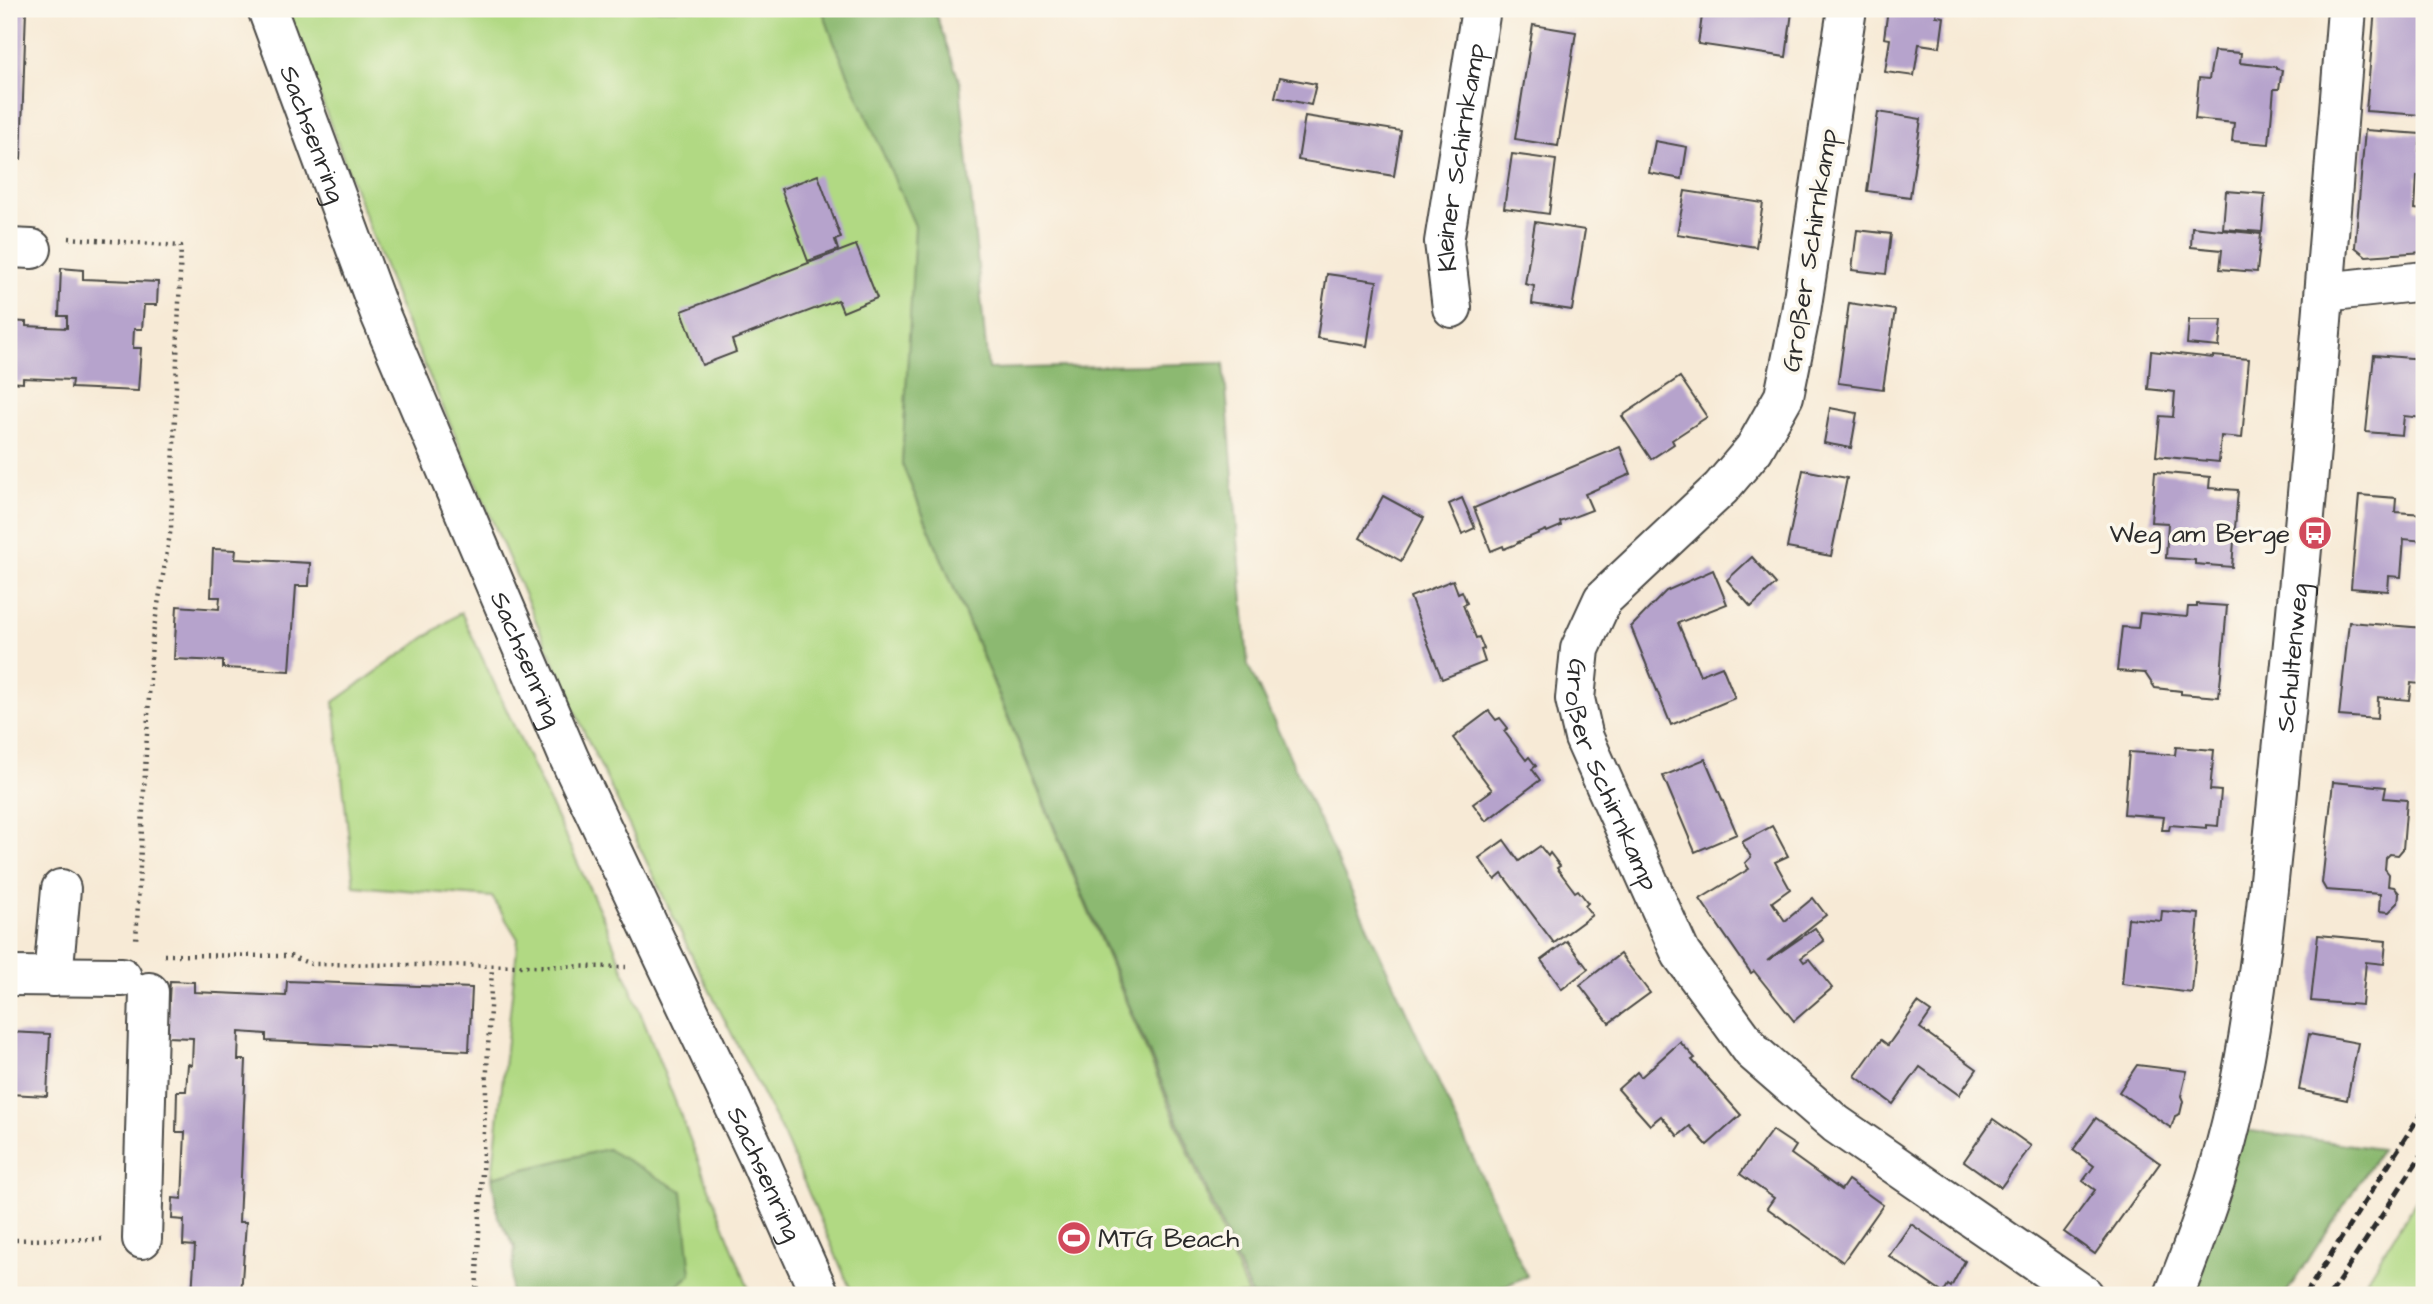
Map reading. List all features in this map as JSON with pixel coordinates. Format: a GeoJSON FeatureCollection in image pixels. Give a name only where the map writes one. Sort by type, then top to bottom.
{"type":"FeatureCollection","features":[{"type":"Feature","properties":{"kind":"street","name":"Sachsenring"},"geometry":{"type":"LineString","coordinates":[[267,9],[380,314],[569,758],[820,1295]]}},
{"type":"Feature","properties":{"kind":"street","name":"Kleiner Schirnkamp"},"geometry":{"type":"LineString","coordinates":[[1452,308],[1444,242],[1481,9]]}},
{"type":"Feature","properties":{"kind":"street","name":"Großer Schirnkamp"},"geometry":{"type":"LineString","coordinates":[[1847,9],[1801,312],[1784,396],[1754,449],[1721,488],[1604,599],[1580,649],[1575,699],[1584,738],[1681,954],[1753,1052],[1836,1124],[2084,1295]]}},
{"type":"Feature","properties":{"kind":"street","name":"Schultenweg"},"geometry":{"type":"LineString","coordinates":[[2174,1295],[2197,1238],[2225,1145],[2250,1028],[2305,533],[2347,9]]}},
{"type":"Feature","properties":{"kind":"street"},"geometry":{"type":"LineString","coordinates":[[2325,292],[2424,281]]}},
{"type":"Feature","properties":{"kind":"street"},"geometry":{"type":"LineString","coordinates":[[53,977],[61,889]]}},
{"type":"Feature","properties":{"kind":"street"},"geometry":{"type":"LineString","coordinates":[[9,976],[135,975],[142,1239]]}},
{"type":"Feature","properties":{"kind":"path"},"geometry":{"type":"LineString","coordinates":[[20,248],[55,237],[181,246],[171,528],[152,640],[135,975],[290,956],[311,964],[669,967]]}},
{"type":"Feature","properties":{"kind":"path"},"geometry":{"type":"LineString","coordinates":[[476,1295],[492,967]]}},
{"type":"Feature","properties":{"kind":"path"},"geometry":{"type":"LineString","coordinates":[[9,1240],[142,1239]]}},
{"type":"Feature","properties":{"kind":"green space"},"geometry":{"type":"Polygon","coordinates":[[[287,9],[822,9],[834,42],[916,226],[902,464],[1248,1295],[853,1295],[784,1136],[692,956],[586,736],[399,306],[287,9]]]}},
{"type":"Feature","properties":{"kind":"green space"},"geometry":{"type":"Polygon","coordinates":[[[822,9],[934,9],[960,83],[988,369],[1224,363],[1248,665],[1527,1276],[1485,1295],[1251,1295],[902,464],[915,226],[822,9]]]}},
{"type":"Feature","properties":{"kind":"green space"},"geometry":{"type":"Polygon","coordinates":[[[461,612],[604,920],[751,1295],[667,1295],[691,1274],[608,1149],[492,1177],[518,939],[492,897],[354,886],[334,702],[461,612]]]}},
{"type":"Feature","properties":{"kind":"green space"},"geometry":{"type":"Polygon","coordinates":[[[2230,1128],[2381,1149],[2285,1295],[2176,1295],[2230,1128]]]}},
{"type":"Feature","properties":{"kind":"green space"},"geometry":{"type":"Polygon","coordinates":[[[607,1149],[682,1191],[691,1274],[667,1295],[510,1295],[515,1247],[498,1217],[492,1177],[607,1149]]]}},
{"type":"Feature","properties":{"kind":"green space"},"geometry":{"type":"Polygon","coordinates":[[[2424,1188],[2424,1295],[2357,1295],[2424,1188]]]}},
{"type":"Feature","properties":{"kind":"building"},"geometry":{"type":"Polygon","coordinates":[[[9,9],[26,9],[21,159],[9,158],[9,9]]]}},
{"type":"Feature","properties":{"kind":"building"},"geometry":{"type":"Polygon","coordinates":[[[1703,9],[1780,9],[1792,12],[1786,57],[1698,44],[1703,9]]]}},
{"type":"Feature","properties":{"kind":"building"},"geometry":{"type":"Polygon","coordinates":[[[1888,9],[1937,9],[1936,16],[1944,17],[1940,47],[1919,44],[1914,76],[1885,72],[1890,39],[1884,38],[1888,9]]]}},
{"type":"Feature","properties":{"kind":"building"},"geometry":{"type":"Polygon","coordinates":[[[2375,9],[2424,9],[2424,98],[2421,115],[2366,111],[2375,9]]]}},
{"type":"Feature","properties":{"kind":"building"},"geometry":{"type":"Polygon","coordinates":[[[1533,25],[1576,32],[1558,146],[1515,139],[1533,25]]]}},
{"type":"Feature","properties":{"kind":"building"},"geometry":{"type":"Polygon","coordinates":[[[2214,51],[2241,53],[2240,63],[2282,70],[2279,89],[2274,89],[2269,144],[2232,141],[2234,123],[2195,119],[2199,78],[2209,79],[2214,51]]]}},
{"type":"Feature","properties":{"kind":"building"},"geometry":{"type":"Polygon","coordinates":[[[1280,77],[1316,84],[1311,105],[1275,97],[1280,77]]]}},
{"type":"Feature","properties":{"kind":"building"},"geometry":{"type":"Polygon","coordinates":[[[1878,112],[1921,119],[1910,197],[1867,191],[1878,112]]]}},
{"type":"Feature","properties":{"kind":"building"},"geometry":{"type":"Polygon","coordinates":[[[1305,116],[1401,131],[1394,176],[1298,160],[1305,116]]]}},
{"type":"Feature","properties":{"kind":"building"},"geometry":{"type":"Polygon","coordinates":[[[2365,130],[2421,134],[2419,151],[2424,151],[2424,177],[2417,176],[2415,209],[2423,210],[2424,252],[2366,256],[2355,247],[2365,130]]]}},
{"type":"Feature","properties":{"kind":"building"},"geometry":{"type":"Polygon","coordinates":[[[1655,141],[1687,147],[1682,179],[1649,173],[1655,141]]]}},
{"type":"Feature","properties":{"kind":"building"},"geometry":{"type":"Polygon","coordinates":[[[1512,154],[1556,160],[1549,214],[1504,208],[1512,154]]]}},
{"type":"Feature","properties":{"kind":"building"},"geometry":{"type":"Polygon","coordinates":[[[818,175],[841,238],[835,240],[838,250],[808,261],[781,189],[818,175]]]}},
{"type":"Feature","properties":{"kind":"building"},"geometry":{"type":"Polygon","coordinates":[[[1685,191],[1763,203],[1756,247],[1677,234],[1685,191]]]}},
{"type":"Feature","properties":{"kind":"building"},"geometry":{"type":"Polygon","coordinates":[[[2226,191],[2265,194],[2262,232],[2223,229],[2226,191]]]}},
{"type":"Feature","properties":{"kind":"building"},"geometry":{"type":"Polygon","coordinates":[[[1535,222],[1585,230],[1572,310],[1532,304],[1534,286],[1525,284],[1535,222]]]}},
{"type":"Feature","properties":{"kind":"building"},"geometry":{"type":"Polygon","coordinates":[[[2192,227],[2261,234],[2257,272],[2220,269],[2222,250],[2191,247],[2192,227]]]}},
{"type":"Feature","properties":{"kind":"building"},"geometry":{"type":"Polygon","coordinates":[[[1857,230],[1891,234],[1886,274],[1852,270],[1857,230]]]}},
{"type":"Feature","properties":{"kind":"building"},"geometry":{"type":"Polygon","coordinates":[[[856,245],[877,298],[843,312],[838,300],[732,340],[736,352],[702,365],[682,311],[856,245]]]}},
{"type":"Feature","properties":{"kind":"building"},"geometry":{"type":"Polygon","coordinates":[[[61,268],[83,270],[83,279],[158,282],[157,305],[144,305],[142,329],[134,329],[133,348],[141,348],[138,391],[71,388],[72,380],[23,378],[23,383],[9,382],[9,321],[26,322],[26,326],[67,328],[67,316],[59,316],[61,268]]]}},
{"type":"Feature","properties":{"kind":"building"},"geometry":{"type":"Polygon","coordinates":[[[1327,274],[1377,281],[1367,346],[1317,338],[1327,274]]]}},
{"type":"Feature","properties":{"kind":"building"},"geometry":{"type":"Polygon","coordinates":[[[1849,303],[1895,310],[1883,389],[1838,383],[1849,303]]]}},
{"type":"Feature","properties":{"kind":"building"},"geometry":{"type":"Polygon","coordinates":[[[2189,320],[2222,320],[2219,347],[2187,344],[2189,320]]]}},
{"type":"Feature","properties":{"kind":"building"},"geometry":{"type":"Polygon","coordinates":[[[2151,351],[2249,359],[2242,438],[2221,436],[2219,462],[2156,456],[2160,416],[2173,417],[2175,392],[2148,389],[2151,351]]]}},
{"type":"Feature","properties":{"kind":"building"},"geometry":{"type":"Polygon","coordinates":[[[2374,355],[2423,359],[2424,418],[2404,416],[2402,435],[2366,432],[2374,355]]]}},
{"type":"Feature","properties":{"kind":"building"},"geometry":{"type":"Polygon","coordinates":[[[1680,377],[1707,417],[1672,440],[1674,444],[1651,459],[1622,416],[1680,377]]]}},
{"type":"Feature","properties":{"kind":"building"},"geometry":{"type":"Polygon","coordinates":[[[1830,408],[1857,413],[1851,448],[1824,443],[1830,408]]]}},
{"type":"Feature","properties":{"kind":"building"},"geometry":{"type":"Polygon","coordinates":[[[1620,447],[1631,474],[1585,494],[1592,510],[1560,522],[1561,526],[1547,532],[1546,530],[1504,549],[1503,546],[1491,551],[1474,508],[1620,447]]]}},
{"type":"Feature","properties":{"kind":"building"},"geometry":{"type":"Polygon","coordinates":[[[1803,470],[1847,478],[1831,556],[1787,548],[1803,470]]]}},
{"type":"Feature","properties":{"kind":"building"},"geometry":{"type":"Polygon","coordinates":[[[2155,472],[2210,477],[2209,488],[2238,490],[2232,567],[2166,558],[2168,523],[2151,522],[2155,472]]]}},
{"type":"Feature","properties":{"kind":"building"},"geometry":{"type":"Polygon","coordinates":[[[2359,495],[2396,498],[2395,512],[2424,514],[2424,541],[2404,539],[2401,577],[2389,576],[2388,591],[2351,588],[2359,495]]]}},
{"type":"Feature","properties":{"kind":"building"},"geometry":{"type":"Polygon","coordinates":[[[1383,496],[1424,518],[1401,561],[1360,538],[1383,496]]]}},
{"type":"Feature","properties":{"kind":"building"},"geometry":{"type":"Polygon","coordinates":[[[1462,498],[1475,528],[1462,534],[1449,504],[1462,498]]]}},
{"type":"Feature","properties":{"kind":"building"},"geometry":{"type":"Polygon","coordinates":[[[213,549],[236,550],[235,559],[310,563],[309,586],[296,586],[290,671],[223,668],[223,661],[174,659],[177,606],[219,609],[220,597],[211,597],[213,549]]]}},
{"type":"Feature","properties":{"kind":"building"},"geometry":{"type":"Polygon","coordinates":[[[1752,557],[1776,584],[1751,607],[1727,580],[1752,557]]]}},
{"type":"Feature","properties":{"kind":"building"},"geometry":{"type":"Polygon","coordinates":[[[1713,570],[1727,604],[1678,623],[1700,675],[1722,666],[1735,698],[1671,725],[1631,627],[1666,591],[1713,570]]]}},
{"type":"Feature","properties":{"kind":"building"},"geometry":{"type":"Polygon","coordinates":[[[1453,580],[1458,593],[1462,591],[1467,603],[1463,605],[1476,638],[1479,637],[1484,649],[1481,650],[1485,662],[1442,679],[1410,597],[1453,580]]]}},
{"type":"Feature","properties":{"kind":"building"},"geometry":{"type":"Polygon","coordinates":[[[2197,604],[2227,606],[2219,697],[2181,694],[2181,691],[2155,688],[2145,673],[2117,671],[2122,627],[2138,628],[2140,613],[2187,617],[2188,607],[2197,607],[2197,604]]]}},
{"type":"Feature","properties":{"kind":"building"},"geometry":{"type":"Polygon","coordinates":[[[2349,622],[2424,628],[2420,684],[2411,683],[2409,700],[2378,697],[2377,719],[2339,716],[2349,622]]]}},
{"type":"Feature","properties":{"kind":"building"},"geometry":{"type":"Polygon","coordinates":[[[1489,711],[1496,720],[1500,718],[1508,728],[1504,731],[1526,760],[1529,757],[1536,766],[1532,769],[1540,780],[1486,821],[1473,804],[1492,790],[1453,738],[1489,711]]]}},
{"type":"Feature","properties":{"kind":"building"},"geometry":{"type":"Polygon","coordinates":[[[2176,747],[2214,750],[2210,790],[2221,791],[2218,826],[2207,825],[2207,828],[2170,825],[2169,830],[2162,830],[2164,817],[2124,814],[2129,752],[2175,755],[2176,747]]]}},
{"type":"Feature","properties":{"kind":"building"},"geometry":{"type":"Polygon","coordinates":[[[1705,759],[1737,834],[1695,852],[1663,776],[1705,759]]]}},
{"type":"Feature","properties":{"kind":"building"},"geometry":{"type":"Polygon","coordinates":[[[2333,782],[2386,787],[2384,798],[2407,800],[2403,849],[2398,855],[2390,854],[2386,858],[2388,886],[2394,887],[2399,893],[2398,903],[2389,912],[2379,911],[2380,894],[2326,890],[2322,883],[2333,782]]]}},
{"type":"Feature","properties":{"kind":"building"},"geometry":{"type":"Polygon","coordinates":[[[1772,826],[1788,856],[1775,862],[1790,889],[1772,902],[1785,921],[1813,898],[1826,915],[1767,961],[1815,928],[1824,941],[1801,958],[1804,962],[1809,959],[1832,988],[1794,1021],[1754,971],[1751,973],[1700,899],[1749,869],[1745,863],[1751,857],[1742,842],[1772,826]]]}},
{"type":"Feature","properties":{"kind":"building"},"geometry":{"type":"Polygon","coordinates":[[[1504,840],[1519,861],[1540,846],[1548,856],[1550,853],[1560,866],[1557,868],[1575,892],[1578,890],[1588,903],[1585,906],[1592,915],[1554,943],[1502,874],[1495,880],[1479,858],[1504,840]]]}},
{"type":"Feature","properties":{"kind":"building"},"geometry":{"type":"Polygon","coordinates":[[[2162,911],[2199,914],[2192,993],[2122,984],[2128,918],[2161,921],[2162,911]]]}},
{"type":"Feature","properties":{"kind":"building"},"geometry":{"type":"Polygon","coordinates":[[[2318,935],[2386,941],[2384,964],[2366,962],[2362,1005],[2311,1001],[2318,935]]]}},
{"type":"Feature","properties":{"kind":"building"},"geometry":{"type":"Polygon","coordinates":[[[1567,941],[1588,969],[1562,989],[1541,960],[1567,941]]]}},
{"type":"Feature","properties":{"kind":"building"},"geometry":{"type":"Polygon","coordinates":[[[1620,954],[1650,993],[1609,1023],[1580,985],[1620,954]]]}},
{"type":"Feature","properties":{"kind":"building"},"geometry":{"type":"Polygon","coordinates":[[[170,981],[194,982],[194,992],[286,996],[287,981],[472,988],[469,1051],[266,1041],[266,1034],[239,1032],[238,1060],[246,1060],[239,1222],[246,1222],[241,1295],[192,1295],[195,1246],[183,1245],[184,1220],[172,1219],[173,1198],[182,1199],[185,1132],[176,1132],[177,1091],[186,1091],[188,1064],[192,1065],[193,1038],[167,1037],[170,981]]]}},
{"type":"Feature","properties":{"kind":"building"},"geometry":{"type":"Polygon","coordinates":[[[1918,1003],[1931,1012],[1920,1028],[1977,1069],[1959,1095],[1920,1067],[1893,1104],[1855,1076],[1881,1040],[1888,1045],[1918,1003]]]}},
{"type":"Feature","properties":{"kind":"building"},"geometry":{"type":"Polygon","coordinates":[[[9,1032],[50,1034],[47,1096],[9,1094],[9,1032]]]}},
{"type":"Feature","properties":{"kind":"building"},"geometry":{"type":"Polygon","coordinates":[[[2309,1034],[2358,1043],[2347,1100],[2299,1090],[2309,1034]]]}},
{"type":"Feature","properties":{"kind":"building"},"geometry":{"type":"Polygon","coordinates":[[[1680,1042],[1695,1058],[1692,1060],[1741,1115],[1707,1145],[1690,1126],[1678,1136],[1661,1116],[1650,1125],[1618,1089],[1637,1072],[1641,1077],[1680,1042]]]}},
{"type":"Feature","properties":{"kind":"building"},"geometry":{"type":"Polygon","coordinates":[[[2137,1065],[2187,1071],[2180,1114],[2175,1116],[2171,1128],[2119,1092],[2137,1065]]]}},
{"type":"Feature","properties":{"kind":"building"},"geometry":{"type":"Polygon","coordinates":[[[2096,1118],[2160,1163],[2095,1254],[2064,1232],[2095,1190],[2083,1181],[2094,1166],[2073,1150],[2096,1118]]]}},
{"type":"Feature","properties":{"kind":"building"},"geometry":{"type":"Polygon","coordinates":[[[1993,1119],[2031,1146],[2001,1187],[1964,1161],[1993,1119]]]}},
{"type":"Feature","properties":{"kind":"building"},"geometry":{"type":"Polygon","coordinates":[[[1772,1130],[1796,1146],[1791,1154],[1841,1190],[1848,1180],[1883,1205],[1843,1262],[1767,1208],[1774,1198],[1740,1174],[1772,1130]]]}},
{"type":"Feature","properties":{"kind":"building"},"geometry":{"type":"Polygon","coordinates":[[[1911,1224],[1965,1261],[1951,1287],[1948,1285],[1943,1293],[1889,1256],[1911,1224]]]}},
{"type":"Feature","properties":{"kind":"railway"},"geometry":{"type":"LineString","coordinates":[[2305,1295],[2424,1109]]}},
{"type":"Feature","properties":{"kind":"railway"},"geometry":{"type":"LineString","coordinates":[[2330,1295],[2424,1151]]}},
{"type":"Feature","properties":{"kind":"place","name":"Weg am Berge"},"geometry":{"type":"Point","coordinates":[2315,533]}},
{"type":"Feature","properties":{"kind":"place","name":"MTG Beach"},"geometry":{"type":"Point","coordinates":[1074,1238]}}]}
